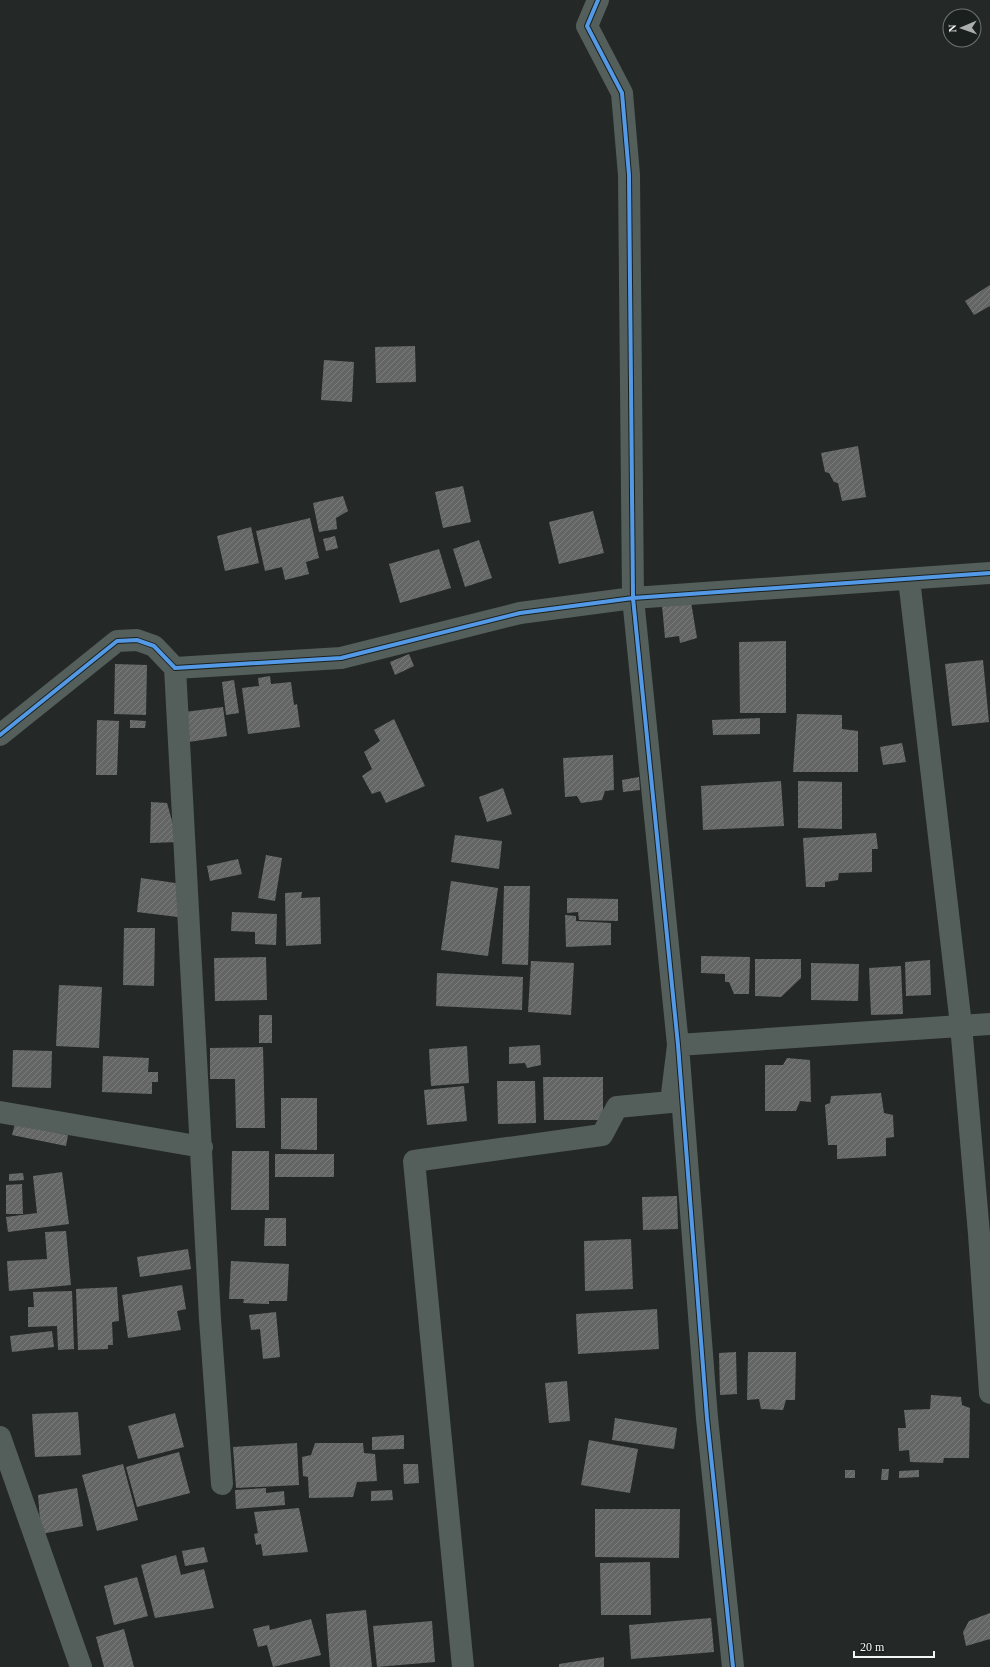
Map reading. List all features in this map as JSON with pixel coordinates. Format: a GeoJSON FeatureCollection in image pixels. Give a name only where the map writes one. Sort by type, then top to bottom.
{"type":"FeatureCollection","features":[{"type":"Feature","properties":{"kind":"street"},"geometry":{"type":"LineString","coordinates":[[598,0],[587,26],[622,93],[630,175],[633,598],[678,1045],[707,1418],[733,1667]]}},
{"type":"Feature","properties":{"kind":"street"},"geometry":{"type":"LineString","coordinates":[[175,668],[341,658],[520,613],[633,598],[990,573]]}},
{"type":"Feature","properties":{"kind":"street"},"geometry":{"type":"LineString","coordinates":[[909,579],[960,1025],[979,1234],[990,1394]]}},
{"type":"Feature","properties":{"kind":"street"},"geometry":{"type":"LineString","coordinates":[[1,737],[117,641],[137,640],[154,646],[175,668],[202,1147],[210,1318],[222,1484]]}},
{"type":"Feature","properties":{"kind":"street"},"geometry":{"type":"LineString","coordinates":[[678,1045],[990,1024]]}},
{"type":"Feature","properties":{"kind":"street"},"geometry":{"type":"LineString","coordinates":[[463,1667],[414,1161],[602,1135],[617,1107],[671,1102],[678,1045]]}},
{"type":"Feature","properties":{"kind":"street"},"geometry":{"type":"LineString","coordinates":[[0,1112],[202,1147]]}},
{"type":"Feature","properties":{"kind":"street"},"geometry":{"type":"LineString","coordinates":[[0,1437],[81,1667]]}},
{"type":"Feature","properties":{"kind":"building"},"geometry":{"type":"Polygon","coordinates":[[[990,285],[990,306],[974,315],[965,301],[990,285]]]}},
{"type":"Feature","properties":{"kind":"building"},"geometry":{"type":"Polygon","coordinates":[[[415,346],[416,382],[376,383],[375,347],[415,346]]]}},
{"type":"Feature","properties":{"kind":"building"},"geometry":{"type":"Polygon","coordinates":[[[324,360],[354,362],[352,402],[321,400],[324,360]]]}},
{"type":"Feature","properties":{"kind":"building"},"geometry":{"type":"Polygon","coordinates":[[[858,446],[866,497],[842,501],[838,483],[834,482],[829,473],[825,472],[821,453],[858,446]]]}},
{"type":"Feature","properties":{"kind":"building"},"geometry":{"type":"Polygon","coordinates":[[[463,486],[471,522],[443,528],[435,492],[463,486]]]}},
{"type":"Feature","properties":{"kind":"building"},"geometry":{"type":"Polygon","coordinates":[[[343,496],[348,511],[336,518],[337,529],[319,532],[313,503],[343,496]]]}},
{"type":"Feature","properties":{"kind":"building"},"geometry":{"type":"Polygon","coordinates":[[[593,511],[604,553],[559,564],[549,522],[593,511]]]}},
{"type":"Feature","properties":{"kind":"building"},"geometry":{"type":"Polygon","coordinates":[[[310,518],[319,558],[306,562],[309,574],[285,580],[282,567],[265,571],[256,531],[310,518]]]}},
{"type":"Feature","properties":{"kind":"building"},"geometry":{"type":"Polygon","coordinates":[[[251,527],[259,563],[225,571],[217,536],[251,527]]]}},
{"type":"Feature","properties":{"kind":"building"},"geometry":{"type":"Polygon","coordinates":[[[335,536],[338,548],[326,551],[323,539],[335,536]]]}},
{"type":"Feature","properties":{"kind":"building"},"geometry":{"type":"Polygon","coordinates":[[[479,540],[492,578],[465,587],[453,549],[479,540]]]}},
{"type":"Feature","properties":{"kind":"building"},"geometry":{"type":"Polygon","coordinates":[[[439,549],[451,588],[400,603],[389,564],[439,549]]]}},
{"type":"Feature","properties":{"kind":"building"},"geometry":{"type":"Polygon","coordinates":[[[691,602],[697,638],[680,643],[679,636],[665,638],[662,605],[691,602]]]}},
{"type":"Feature","properties":{"kind":"building"},"geometry":{"type":"Polygon","coordinates":[[[786,641],[786,713],[740,713],[739,642],[786,641]]]}},
{"type":"Feature","properties":{"kind":"building"},"geometry":{"type":"Polygon","coordinates":[[[409,654],[414,666],[395,675],[390,662],[409,654]]]}},
{"type":"Feature","properties":{"kind":"building"},"geometry":{"type":"Polygon","coordinates":[[[983,660],[989,722],[952,726],[945,664],[983,660]]]}},
{"type":"Feature","properties":{"kind":"building"},"geometry":{"type":"Polygon","coordinates":[[[115,664],[147,665],[146,715],[114,714],[115,664]]]}},
{"type":"Feature","properties":{"kind":"building"},"geometry":{"type":"Polygon","coordinates":[[[270,676],[271,684],[291,682],[294,705],[297,704],[300,727],[248,734],[242,688],[259,686],[258,678],[270,676]]]}},
{"type":"Feature","properties":{"kind":"building"},"geometry":{"type":"Polygon","coordinates":[[[234,680],[239,713],[226,715],[222,682],[234,680]]]}},
{"type":"Feature","properties":{"kind":"building"},"geometry":{"type":"Polygon","coordinates":[[[223,707],[227,736],[189,742],[185,712],[223,707]]]}},
{"type":"Feature","properties":{"kind":"building"},"geometry":{"type":"Polygon","coordinates":[[[797,714],[842,715],[842,729],[858,731],[858,772],[793,772],[797,714]]]}},
{"type":"Feature","properties":{"kind":"building"},"geometry":{"type":"Polygon","coordinates":[[[760,718],[760,734],[713,735],[712,720],[760,718]]]}},
{"type":"Feature","properties":{"kind":"building"},"geometry":{"type":"Polygon","coordinates":[[[394,719],[425,786],[386,803],[380,791],[372,794],[362,776],[372,769],[364,752],[380,741],[374,730],[394,719]]]}},
{"type":"Feature","properties":{"kind":"building"},"geometry":{"type":"Polygon","coordinates":[[[97,720],[119,721],[117,775],[96,775],[97,720]]]}},
{"type":"Feature","properties":{"kind":"building"},"geometry":{"type":"Polygon","coordinates":[[[130,720],[146,721],[145,728],[130,728],[130,720]]]}},
{"type":"Feature","properties":{"kind":"building"},"geometry":{"type":"Polygon","coordinates":[[[902,743],[906,762],[883,765],[880,747],[902,743]]]}},
{"type":"Feature","properties":{"kind":"building"},"geometry":{"type":"Polygon","coordinates":[[[613,755],[614,790],[605,791],[602,800],[581,803],[577,796],[565,797],[563,758],[613,755]]]}},
{"type":"Feature","properties":{"kind":"building"},"geometry":{"type":"Polygon","coordinates":[[[639,777],[640,790],[623,792],[622,780],[639,777]]]}},
{"type":"Feature","properties":{"kind":"building"},"geometry":{"type":"Polygon","coordinates":[[[781,781],[784,826],[703,830],[701,786],[781,781]]]}},
{"type":"Feature","properties":{"kind":"building"},"geometry":{"type":"Polygon","coordinates":[[[798,781],[842,782],[842,829],[798,828],[798,781]]]}},
{"type":"Feature","properties":{"kind":"building"},"geometry":{"type":"Polygon","coordinates":[[[503,788],[512,814],[487,822],[479,797],[503,788]]]}},
{"type":"Feature","properties":{"kind":"building"},"geometry":{"type":"Polygon","coordinates":[[[151,802],[167,803],[178,842],[150,843],[151,802]]]}},
{"type":"Feature","properties":{"kind":"building"},"geometry":{"type":"Polygon","coordinates":[[[876,833],[878,849],[872,849],[872,872],[839,873],[838,880],[825,882],[825,887],[806,887],[803,838],[876,833]]]}},
{"type":"Feature","properties":{"kind":"building"},"geometry":{"type":"Polygon","coordinates":[[[455,835],[502,841],[499,869],[451,862],[455,835]]]}},
{"type":"Feature","properties":{"kind":"building"},"geometry":{"type":"Polygon","coordinates":[[[266,855],[282,858],[275,901],[258,898],[266,855]]]}},
{"type":"Feature","properties":{"kind":"building"},"geometry":{"type":"Polygon","coordinates":[[[238,859],[242,874],[210,881],[207,866],[238,859]]]}},
{"type":"Feature","properties":{"kind":"building"},"geometry":{"type":"Polygon","coordinates":[[[141,878],[182,884],[178,917],[137,912],[141,878]]]}},
{"type":"Feature","properties":{"kind":"building"},"geometry":{"type":"Polygon","coordinates":[[[451,881],[498,888],[488,956],[441,950],[451,881]]]}},
{"type":"Feature","properties":{"kind":"building"},"geometry":{"type":"Polygon","coordinates":[[[504,886],[530,886],[528,965],[502,964],[504,886]]]}},
{"type":"Feature","properties":{"kind":"building"},"geometry":{"type":"Polygon","coordinates":[[[302,892],[301,898],[320,897],[321,944],[286,946],[285,893],[302,892]]]}},
{"type":"Feature","properties":{"kind":"building"},"geometry":{"type":"Polygon","coordinates":[[[567,898],[618,899],[618,921],[579,920],[578,912],[567,913],[567,898]]]}},
{"type":"Feature","properties":{"kind":"building"},"geometry":{"type":"Polygon","coordinates":[[[232,912],[277,914],[276,945],[255,944],[255,932],[231,931],[232,912]]]}},
{"type":"Feature","properties":{"kind":"building"},"geometry":{"type":"Polygon","coordinates":[[[565,915],[576,916],[576,921],[611,923],[611,945],[566,947],[565,915]]]}},
{"type":"Feature","properties":{"kind":"building"},"geometry":{"type":"Polygon","coordinates":[[[124,928],[155,928],[154,986],[123,985],[124,928]]]}},
{"type":"Feature","properties":{"kind":"building"},"geometry":{"type":"Polygon","coordinates":[[[701,956],[750,957],[749,994],[734,994],[729,982],[725,982],[725,974],[701,973],[701,956]]]}},
{"type":"Feature","properties":{"kind":"building"},"geometry":{"type":"Polygon","coordinates":[[[266,957],[267,1000],[215,1001],[214,958],[266,957]]]}},
{"type":"Feature","properties":{"kind":"building"},"geometry":{"type":"Polygon","coordinates":[[[755,959],[801,959],[801,978],[781,997],[755,996],[755,959]]]}},
{"type":"Feature","properties":{"kind":"building"},"geometry":{"type":"Polygon","coordinates":[[[930,960],[931,995],[906,996],[905,962],[930,960]]]}},
{"type":"Feature","properties":{"kind":"building"},"geometry":{"type":"Polygon","coordinates":[[[531,961],[574,963],[571,1015],[528,1012],[531,961]]]}},
{"type":"Feature","properties":{"kind":"building"},"geometry":{"type":"Polygon","coordinates":[[[811,963],[859,964],[858,1001],[811,1000],[811,963]]]}},
{"type":"Feature","properties":{"kind":"building"},"geometry":{"type":"Polygon","coordinates":[[[901,966],[903,1014],[871,1015],[869,968],[901,966]]]}},
{"type":"Feature","properties":{"kind":"building"},"geometry":{"type":"Polygon","coordinates":[[[437,973],[523,977],[522,1010],[436,1006],[437,973]]]}},
{"type":"Feature","properties":{"kind":"building"},"geometry":{"type":"Polygon","coordinates":[[[59,985],[102,987],[99,1048],[56,1046],[59,985]]]}},
{"type":"Feature","properties":{"kind":"building"},"geometry":{"type":"Polygon","coordinates":[[[259,1015],[272,1015],[272,1043],[259,1043],[259,1015]]]}},
{"type":"Feature","properties":{"kind":"building"},"geometry":{"type":"Polygon","coordinates":[[[540,1045],[541,1065],[527,1068],[525,1063],[509,1064],[509,1047],[540,1045]]]}},
{"type":"Feature","properties":{"kind":"building"},"geometry":{"type":"Polygon","coordinates":[[[467,1046],[469,1083],[431,1086],[429,1049],[467,1046]]]}},
{"type":"Feature","properties":{"kind":"building"},"geometry":{"type":"Polygon","coordinates":[[[263,1047],[265,1128],[236,1128],[235,1079],[210,1079],[210,1048],[263,1047]]]}},
{"type":"Feature","properties":{"kind":"building"},"geometry":{"type":"Polygon","coordinates":[[[13,1050],[52,1051],[51,1088],[12,1087],[13,1050]]]}},
{"type":"Feature","properties":{"kind":"building"},"geometry":{"type":"Polygon","coordinates":[[[103,1056],[149,1058],[148,1072],[158,1072],[158,1082],[152,1082],[152,1094],[102,1092],[103,1056]]]}},
{"type":"Feature","properties":{"kind":"building"},"geometry":{"type":"Polygon","coordinates":[[[787,1058],[810,1060],[811,1102],[800,1101],[796,1111],[765,1111],[765,1065],[783,1065],[787,1058]]]}},
{"type":"Feature","properties":{"kind":"building"},"geometry":{"type":"Polygon","coordinates":[[[543,1077],[603,1077],[603,1120],[544,1120],[543,1077]]]}},
{"type":"Feature","properties":{"kind":"building"},"geometry":{"type":"Polygon","coordinates":[[[497,1081],[535,1081],[536,1123],[498,1124],[497,1081]]]}},
{"type":"Feature","properties":{"kind":"building"},"geometry":{"type":"Polygon","coordinates":[[[464,1086],[467,1121],[427,1125],[424,1090],[464,1086]]]}},
{"type":"Feature","properties":{"kind":"building"},"geometry":{"type":"Polygon","coordinates":[[[881,1093],[884,1113],[893,1115],[894,1137],[886,1138],[886,1156],[837,1159],[837,1145],[828,1145],[825,1105],[830,1103],[831,1096],[881,1093]]]}},
{"type":"Feature","properties":{"kind":"building"},"geometry":{"type":"Polygon","coordinates":[[[281,1098],[317,1098],[317,1150],[281,1149],[281,1098]]]}},
{"type":"Feature","properties":{"kind":"building"},"geometry":{"type":"Polygon","coordinates":[[[15,1124],[68,1135],[66,1146],[12,1135],[15,1124]]]}},
{"type":"Feature","properties":{"kind":"building"},"geometry":{"type":"Polygon","coordinates":[[[232,1151],[269,1151],[269,1210],[231,1210],[232,1151]]]}},
{"type":"Feature","properties":{"kind":"building"},"geometry":{"type":"Polygon","coordinates":[[[275,1154],[334,1154],[334,1177],[275,1177],[275,1154]]]}},
{"type":"Feature","properties":{"kind":"building"},"geometry":{"type":"Polygon","coordinates":[[[62,1172],[69,1224],[8,1232],[6,1217],[37,1213],[33,1176],[62,1172]]]}},
{"type":"Feature","properties":{"kind":"building"},"geometry":{"type":"Polygon","coordinates":[[[23,1173],[24,1180],[9,1181],[9,1174],[23,1173]]]}},
{"type":"Feature","properties":{"kind":"building"},"geometry":{"type":"Polygon","coordinates":[[[22,1184],[23,1214],[6,1214],[6,1185],[22,1184]]]}},
{"type":"Feature","properties":{"kind":"building"},"geometry":{"type":"Polygon","coordinates":[[[677,1196],[678,1229],[643,1230],[642,1197],[677,1196]]]}},
{"type":"Feature","properties":{"kind":"building"},"geometry":{"type":"Polygon","coordinates":[[[265,1218],[286,1218],[286,1246],[264,1246],[265,1218]]]}},
{"type":"Feature","properties":{"kind":"building"},"geometry":{"type":"Polygon","coordinates":[[[66,1231],[71,1285],[9,1291],[7,1261],[47,1259],[45,1232],[66,1231]]]}},
{"type":"Feature","properties":{"kind":"building"},"geometry":{"type":"Polygon","coordinates":[[[631,1239],[633,1289],[585,1291],[584,1241],[631,1239]]]}},
{"type":"Feature","properties":{"kind":"building"},"geometry":{"type":"Polygon","coordinates":[[[188,1249],[191,1269],[140,1277],[137,1257],[188,1249]]]}},
{"type":"Feature","properties":{"kind":"building"},"geometry":{"type":"Polygon","coordinates":[[[231,1261],[289,1264],[287,1301],[269,1301],[269,1304],[243,1303],[244,1299],[229,1299],[231,1261]]]}},
{"type":"Feature","properties":{"kind":"building"},"geometry":{"type":"Polygon","coordinates":[[[182,1285],[186,1309],[177,1311],[181,1330],[128,1338],[122,1295],[182,1285]]]}},
{"type":"Feature","properties":{"kind":"building"},"geometry":{"type":"Polygon","coordinates":[[[117,1287],[119,1321],[112,1322],[113,1345],[108,1345],[108,1349],[78,1350],[76,1289],[117,1287]]]}},
{"type":"Feature","properties":{"kind":"building"},"geometry":{"type":"Polygon","coordinates":[[[72,1291],[74,1349],[58,1350],[57,1326],[28,1327],[28,1307],[34,1307],[33,1292],[72,1291]]]}},
{"type":"Feature","properties":{"kind":"building"},"geometry":{"type":"Polygon","coordinates":[[[657,1309],[659,1349],[578,1354],[576,1314],[657,1309]]]}},
{"type":"Feature","properties":{"kind":"building"},"geometry":{"type":"Polygon","coordinates":[[[276,1312],[280,1357],[263,1359],[260,1329],[251,1330],[249,1315],[276,1312]]]}},
{"type":"Feature","properties":{"kind":"building"},"geometry":{"type":"Polygon","coordinates":[[[52,1331],[54,1347],[12,1352],[10,1336],[52,1331]]]}},
{"type":"Feature","properties":{"kind":"building"},"geometry":{"type":"Polygon","coordinates":[[[736,1352],[737,1394],[720,1395],[719,1353],[736,1352]]]}},
{"type":"Feature","properties":{"kind":"building"},"geometry":{"type":"Polygon","coordinates":[[[748,1352],[796,1352],[795,1400],[786,1400],[783,1410],[761,1409],[759,1399],[747,1400],[748,1352]]]}},
{"type":"Feature","properties":{"kind":"building"},"geometry":{"type":"Polygon","coordinates":[[[567,1381],[570,1421],[549,1423],[545,1383],[567,1381]]]}},
{"type":"Feature","properties":{"kind":"building"},"geometry":{"type":"Polygon","coordinates":[[[931,1395],[961,1397],[962,1405],[970,1408],[969,1458],[944,1458],[943,1463],[910,1462],[909,1450],[899,1451],[898,1428],[906,1428],[904,1410],[930,1409],[931,1395]]]}},
{"type":"Feature","properties":{"kind":"building"},"geometry":{"type":"Polygon","coordinates":[[[78,1412],[81,1455],[35,1457],[32,1414],[78,1412]]]}},
{"type":"Feature","properties":{"kind":"building"},"geometry":{"type":"Polygon","coordinates":[[[175,1413],[184,1447],[138,1459],[128,1426],[175,1413]]]}},
{"type":"Feature","properties":{"kind":"building"},"geometry":{"type":"Polygon","coordinates":[[[615,1418],[677,1428],[674,1449],[612,1440],[615,1418]]]}},
{"type":"Feature","properties":{"kind":"building"},"geometry":{"type":"Polygon","coordinates":[[[404,1435],[404,1449],[372,1450],[372,1437],[404,1435]]]}},
{"type":"Feature","properties":{"kind":"building"},"geometry":{"type":"Polygon","coordinates":[[[589,1440],[638,1449],[630,1493],[581,1485],[589,1440]]]}},
{"type":"Feature","properties":{"kind":"building"},"geometry":{"type":"Polygon","coordinates":[[[297,1443],[299,1485],[236,1488],[233,1447],[297,1443]]]}},
{"type":"Feature","properties":{"kind":"building"},"geometry":{"type":"Polygon","coordinates":[[[315,1443],[363,1443],[364,1453],[375,1454],[377,1481],[357,1482],[353,1497],[309,1498],[308,1477],[303,1476],[302,1457],[311,1455],[315,1443]]]}},
{"type":"Feature","properties":{"kind":"building"},"geometry":{"type":"Polygon","coordinates":[[[179,1452],[190,1493],[137,1507],[126,1467],[179,1452]]]}},
{"type":"Feature","properties":{"kind":"building"},"geometry":{"type":"Polygon","coordinates":[[[123,1464],[138,1520],[97,1531],[82,1475],[123,1464]]]}},
{"type":"Feature","properties":{"kind":"building"},"geometry":{"type":"Polygon","coordinates":[[[403,1464],[418,1464],[419,1483],[404,1484],[403,1464]]]}},
{"type":"Feature","properties":{"kind":"building"},"geometry":{"type":"Polygon","coordinates":[[[882,1469],[889,1469],[888,1480],[881,1480],[882,1469]]]}},
{"type":"Feature","properties":{"kind":"building"},"geometry":{"type":"Polygon","coordinates":[[[845,1470],[855,1470],[855,1478],[845,1478],[845,1470]]]}},
{"type":"Feature","properties":{"kind":"building"},"geometry":{"type":"Polygon","coordinates":[[[919,1470],[919,1477],[899,1478],[899,1471],[919,1470]]]}},
{"type":"Feature","properties":{"kind":"building"},"geometry":{"type":"Polygon","coordinates":[[[77,1488],[83,1526],[41,1534],[38,1495],[77,1488]]]}},
{"type":"Feature","properties":{"kind":"building"},"geometry":{"type":"Polygon","coordinates":[[[266,1488],[266,1493],[284,1491],[285,1505],[236,1509],[235,1490],[266,1488]]]}},
{"type":"Feature","properties":{"kind":"building"},"geometry":{"type":"Polygon","coordinates":[[[392,1490],[393,1500],[371,1501],[371,1491],[392,1490]]]}},
{"type":"Feature","properties":{"kind":"building"},"geometry":{"type":"Polygon","coordinates":[[[299,1508],[308,1552],[263,1556],[261,1544],[256,1545],[254,1534],[258,1533],[254,1512],[299,1508]]]}},
{"type":"Feature","properties":{"kind":"building"},"geometry":{"type":"Polygon","coordinates":[[[595,1509],[680,1509],[679,1558],[595,1557],[595,1509]]]}},
{"type":"Feature","properties":{"kind":"building"},"geometry":{"type":"Polygon","coordinates":[[[204,1547],[208,1562],[185,1566],[182,1551],[204,1547]]]}},
{"type":"Feature","properties":{"kind":"building"},"geometry":{"type":"Polygon","coordinates":[[[176,1555],[181,1575],[204,1569],[214,1608],[155,1618],[141,1565],[176,1555]]]}},
{"type":"Feature","properties":{"kind":"building"},"geometry":{"type":"Polygon","coordinates":[[[650,1562],[651,1615],[601,1615],[600,1563],[650,1562]]]}},
{"type":"Feature","properties":{"kind":"building"},"geometry":{"type":"Polygon","coordinates":[[[137,1577],[148,1616],[114,1625],[104,1586],[137,1577]]]}},
{"type":"Feature","properties":{"kind":"building"},"geometry":{"type":"Polygon","coordinates":[[[366,1610],[372,1667],[330,1667],[326,1614],[366,1610]]]}},
{"type":"Feature","properties":{"kind":"building"},"geometry":{"type":"Polygon","coordinates":[[[990,1613],[990,1639],[966,1646],[963,1632],[969,1621],[990,1613]]]}},
{"type":"Feature","properties":{"kind":"building"},"geometry":{"type":"Polygon","coordinates":[[[711,1618],[714,1652],[631,1659],[629,1625],[711,1618]]]}},
{"type":"Feature","properties":{"kind":"building"},"geometry":{"type":"Polygon","coordinates":[[[311,1619],[321,1655],[273,1667],[267,1645],[258,1647],[253,1629],[269,1625],[270,1630],[311,1619]]]}},
{"type":"Feature","properties":{"kind":"building"},"geometry":{"type":"Polygon","coordinates":[[[432,1621],[435,1662],[377,1667],[373,1626],[432,1621]]]}},
{"type":"Feature","properties":{"kind":"building"},"geometry":{"type":"Polygon","coordinates":[[[124,1629],[134,1667],[104,1667],[96,1637],[124,1629]]]}},
{"type":"Feature","properties":{"kind":"building"},"geometry":{"type":"Polygon","coordinates":[[[604,1657],[604,1667],[559,1667],[559,1664],[604,1657]]]}},
{"type":"Feature","properties":{"kind":"cycle path"},"geometry":{"type":"LineString","coordinates":[[598,0],[587,26],[622,93],[629,175],[633,598],[678,1045],[707,1418],[733,1667]]}},
{"type":"Feature","properties":{"kind":"cycle path"},"geometry":{"type":"LineString","coordinates":[[0,735],[117,641],[137,640],[154,646],[175,668],[341,658],[520,613],[633,598],[990,573]]}}]}
